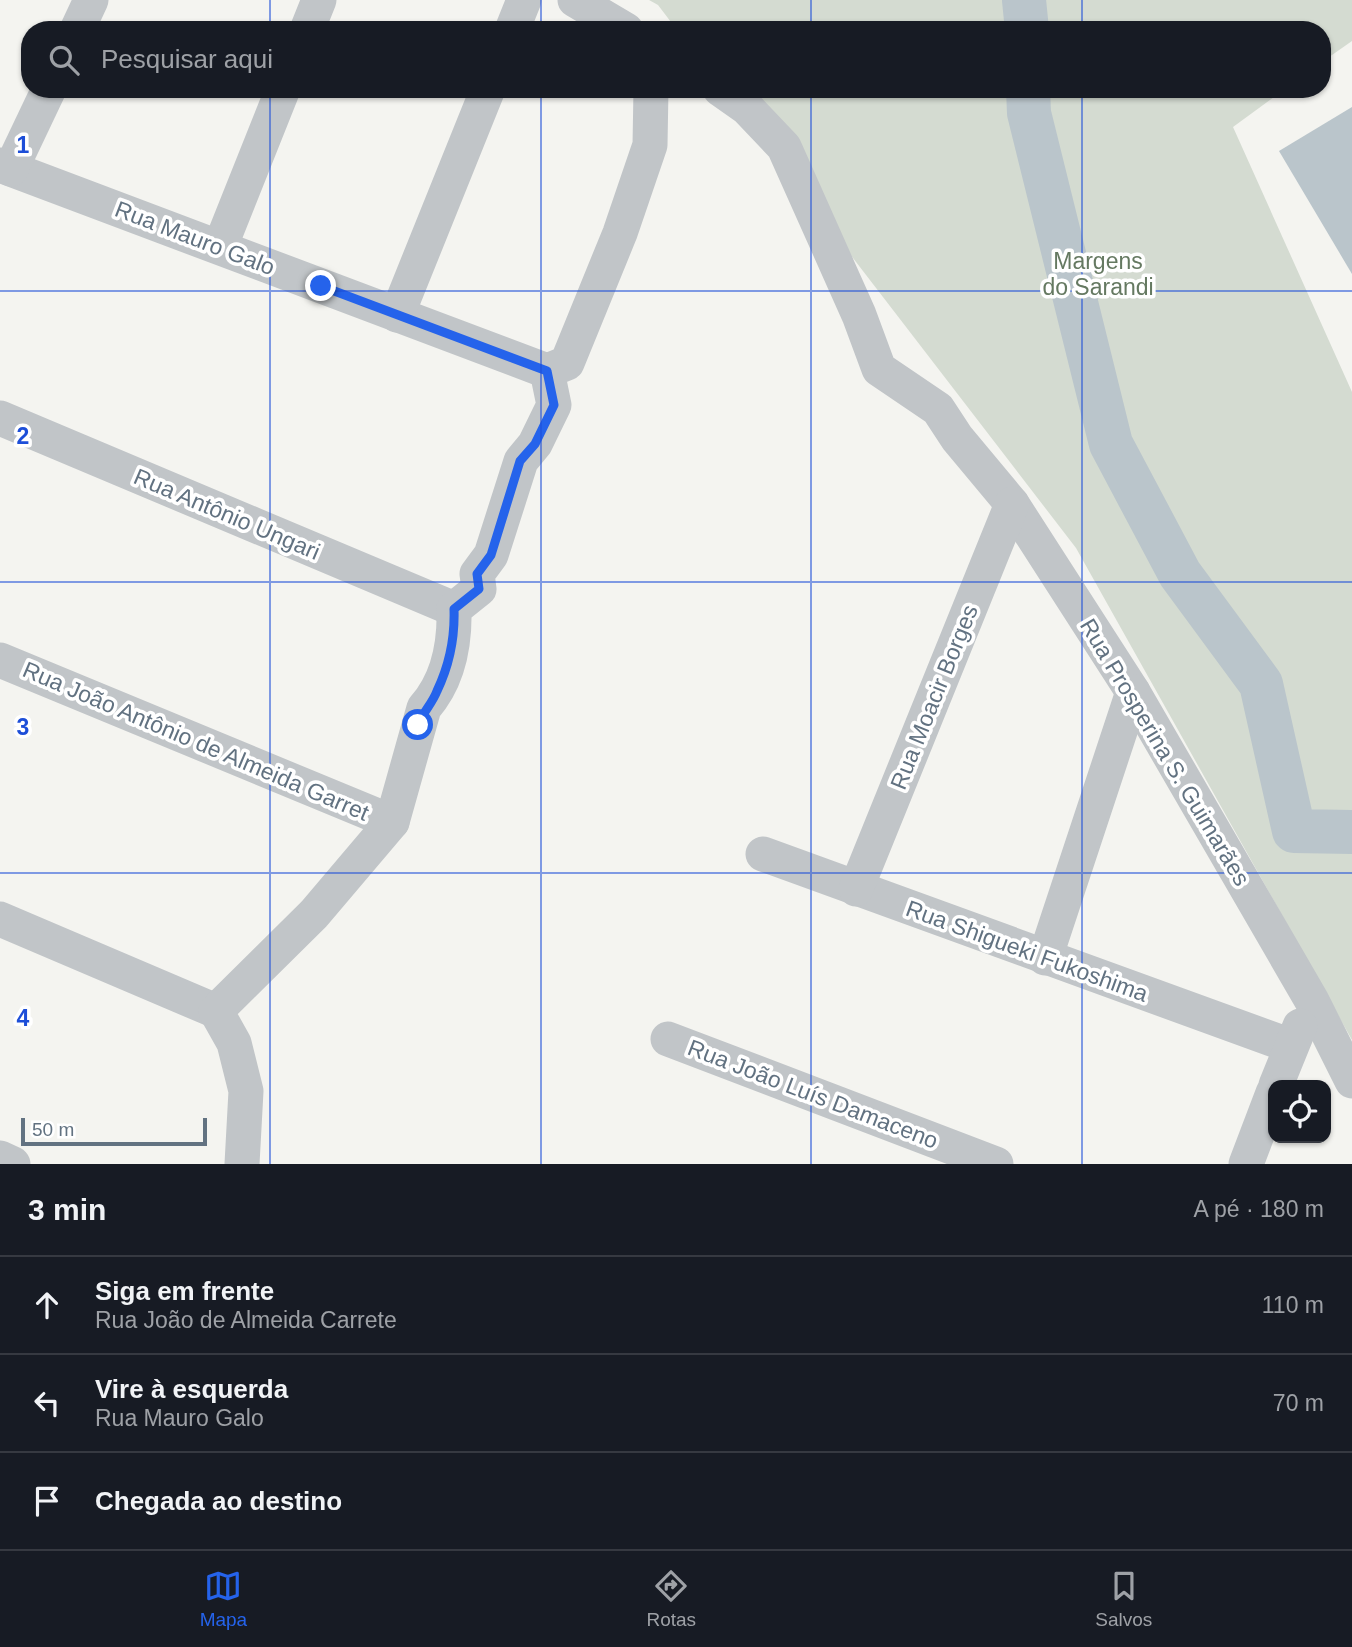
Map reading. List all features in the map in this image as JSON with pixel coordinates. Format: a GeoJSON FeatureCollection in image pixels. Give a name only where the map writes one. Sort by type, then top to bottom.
{"type":"FeatureCollection","features":[{"type":"Feature","properties":{"kind":"street"},"geometry":{"type":"LineString","coordinates":[[81,21],[91,0]]}},
{"type":"Feature","properties":{"kind":"street"},"geometry":{"type":"LineString","coordinates":[[310,21],[318,0]]}},
{"type":"Feature","properties":{"kind":"street"},"geometry":{"type":"LineString","coordinates":[[516,21],[524,0]]}},
{"type":"Feature","properties":{"kind":"street"},"geometry":{"type":"LineString","coordinates":[[575,0],[611,21]]}},
{"type":"Feature","properties":{"kind":"street"},"geometry":{"type":"LineString","coordinates":[[5,167],[44,98]]}},
{"type":"Feature","properties":{"kind":"street"},"geometry":{"type":"LineString","coordinates":[[220,247],[279,98]]}},
{"type":"Feature","properties":{"kind":"street"},"geometry":{"type":"LineString","coordinates":[[397,316],[484,98]]}},
{"type":"Feature","properties":{"kind":"street"},"geometry":{"type":"LineString","coordinates":[[216,1011],[314,914],[392,822],[424,708],[436,695],[450,660],[455,634],[454,609],[479,589],[477,574],[491,555],[520,461],[535,444],[554,405],[547,371],[567,363],[620,233],[650,145],[650,98]]}},
{"type":"Feature","properties":{"kind":"street","name":"Rua Prosperina S. Guimarães"},"geometry":{"type":"LineString","coordinates":[[733,98],[747,108],[785,147],[859,316],[879,369],[938,409],[957,438],[1012,505],[1133,692],[1312,1001],[1352,1081]]}},
{"type":"Feature","properties":{"kind":"street","name":"Rua Mauro Galo"},"geometry":{"type":"LineString","coordinates":[[5,167],[547,371]]}},
{"type":"Feature","properties":{"kind":"street","name":"Rua Antônio Ungari"},"geometry":{"type":"LineString","coordinates":[[0,418],[454,609]]}},
{"type":"Feature","properties":{"kind":"street","name":"Rua Moacir Borges"},"geometry":{"type":"LineString","coordinates":[[856,889],[1012,505]]}},
{"type":"Feature","properties":{"kind":"street","name":"Rua João Antônio de Almeida Garret"},"geometry":{"type":"LineString","coordinates":[[0,660],[392,822]]}},
{"type":"Feature","properties":{"kind":"street"},"geometry":{"type":"LineString","coordinates":[[1045,958],[1133,692]]}},
{"type":"Feature","properties":{"kind":"street","name":"Rua Shigueki Fukoshima"},"geometry":{"type":"LineString","coordinates":[[763,854],[1291,1046]]}},
{"type":"Feature","properties":{"kind":"street"},"geometry":{"type":"LineString","coordinates":[[0,919],[216,1011],[234,1043],[246,1091],[242,1164]]}},
{"type":"Feature","properties":{"kind":"street"},"geometry":{"type":"LineString","coordinates":[[1278,1080],[1312,1001]]}},
{"type":"Feature","properties":{"kind":"street","name":"Rua João Luís Damaceno"},"geometry":{"type":"LineString","coordinates":[[668,1039],[996,1164]]}},
{"type":"Feature","properties":{"kind":"street"},"geometry":{"type":"LineString","coordinates":[[1245,1164],[1268,1106]]}},
{"type":"Feature","properties":{"kind":"street"},"geometry":{"type":"LineString","coordinates":[[0,1158],[13,1164]]}},
{"type":"Feature","properties":{"kind":"green space"},"geometry":{"type":"Polygon","coordinates":[[[649,0],[1352,0],[1352,41],[1331,56],[1331,21],[670,21],[658,5],[649,0]]]}},
{"type":"Feature","properties":{"kind":"green space","name":"Margens do Sarandi"},"geometry":{"type":"Polygon","coordinates":[[[730,98],[1273,98],[1233,127],[1352,392],[1352,1040],[1076,548],[730,98]]]}},
{"type":"Feature","properties":{"kind":"shaded area"},"geometry":{"type":"Polygon","coordinates":[[[1352,107],[1352,274],[1279,151],[1352,107]]]}},
{"type":"Feature","properties":{"kind":"waterway"},"geometry":{"type":"LineString","coordinates":[[1024,0],[1026,21]]}},
{"type":"Feature","properties":{"kind":"waterway"},"geometry":{"type":"LineString","coordinates":[[1028,98],[1029,113],[1111,444],[1180,574],[1261,684],[1294,831],[1352,832]]}},
{"type":"Feature","properties":{"kind":"route"},"geometry":{"type":"LineString","coordinates":[[321,286],[547,371],[553,390],[554,405],[535,444],[520,461],[491,555],[477,574],[479,589],[454,609],[455,634],[450,660],[436,695],[424,708],[418,725]]}}]}
